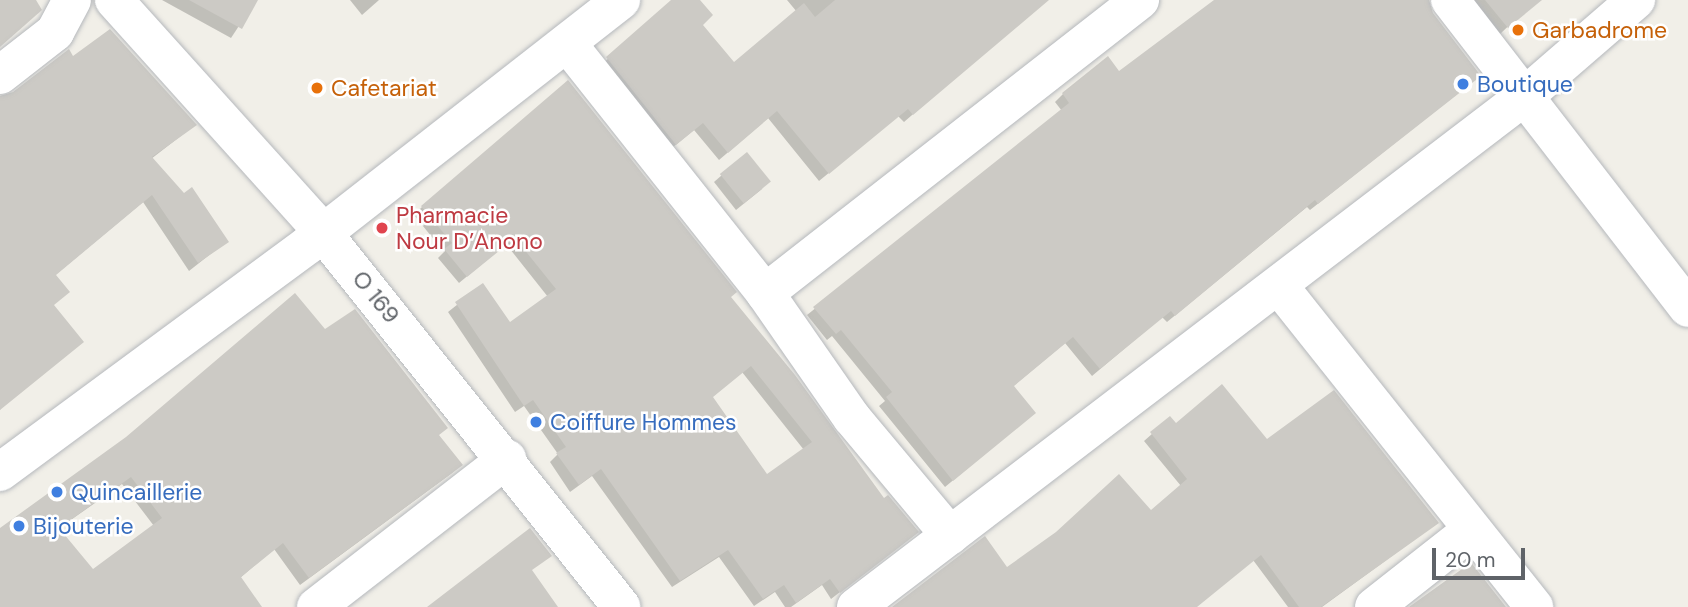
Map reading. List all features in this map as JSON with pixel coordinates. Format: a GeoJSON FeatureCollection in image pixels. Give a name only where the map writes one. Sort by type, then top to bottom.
{"type":"FeatureCollection","features":[{"type":"Feature","properties":{"kind":"street"},"geometry":{"type":"LineString","coordinates":[[0,75],[55,32],[72,0]]}},
{"type":"Feature","properties":{"kind":"street","name":"O 169"},"geometry":{"type":"LineString","coordinates":[[114,0],[324,233],[507,459],[621,607]]}},
{"type":"Feature","properties":{"kind":"street"},"geometry":{"type":"LineString","coordinates":[[0,472],[324,233],[621,0]]}},
{"type":"Feature","properties":{"kind":"street"},"geometry":{"type":"LineString","coordinates":[[765,293],[1140,0]]}},
{"type":"Feature","properties":{"kind":"street"},"geometry":{"type":"LineString","coordinates":[[1450,0],[1688,309]]}},
{"type":"Feature","properties":{"kind":"street"},"geometry":{"type":"LineString","coordinates":[[856,607],[1525,96],[1636,0]]}},
{"type":"Feature","properties":{"kind":"street"},"geometry":{"type":"LineString","coordinates":[[567,43],[765,293],[852,418],[950,535]]}},
{"type":"Feature","properties":{"kind":"street"},"geometry":{"type":"LineString","coordinates":[[1279,286],[1534,607]]}},
{"type":"Feature","properties":{"kind":"street"},"geometry":{"type":"LineString","coordinates":[[316,607],[507,459]]}},
{"type":"Feature","properties":{"kind":"street"},"geometry":{"type":"LineString","coordinates":[[1374,607],[1472,530]]}},
{"type":"Feature","properties":{"kind":"building"},"geometry":{"type":"Polygon","coordinates":[[[0,0],[36,0],[42,10],[0,47],[0,0]]]}},
{"type":"Feature","properties":{"kind":"building"},"geometry":{"type":"Polygon","coordinates":[[[189,0],[258,0],[242,29],[189,0]]]}},
{"type":"Feature","properties":{"kind":"building"},"geometry":{"type":"Polygon","coordinates":[[[671,0],[700,0],[713,15],[703,25],[734,62],[804,3],[815,17],[835,0],[1049,0],[913,115],[908,109],[829,174],[777,111],[728,153],[703,123],[676,145],[606,57],[671,0]]]}},
{"type":"Feature","properties":{"kind":"building"},"geometry":{"type":"Polygon","coordinates":[[[1214,0],[1429,0],[1433,13],[1481,76],[1318,204],[1315,200],[1175,316],[1171,311],[1100,369],[1073,337],[1014,386],[1036,413],[953,481],[886,397],[892,392],[841,330],[836,334],[813,307],[1069,103],[1062,93],[1108,56],[1119,71],[1214,0]]]}},
{"type":"Feature","properties":{"kind":"building"},"geometry":{"type":"Polygon","coordinates":[[[1485,0],[1542,0],[1508,28],[1485,0]]]}},
{"type":"Feature","properties":{"kind":"building"},"geometry":{"type":"Polygon","coordinates":[[[110,29],[197,125],[152,157],[184,193],[192,187],[229,242],[198,263],[152,195],[56,275],[70,292],[54,305],[84,342],[0,410],[0,96],[13,92],[69,49],[73,56],[110,29]]]}},
{"type":"Feature","properties":{"kind":"building"},"geometry":{"type":"Polygon","coordinates":[[[568,80],[737,292],[731,297],[795,375],[884,498],[888,495],[919,532],[840,593],[830,579],[796,603],[784,585],[763,599],[728,550],[680,581],[601,469],[579,485],[556,453],[566,447],[533,400],[524,406],[455,302],[483,283],[510,322],[556,289],[515,238],[467,277],[444,249],[452,243],[421,206],[568,80]],[[751,366],[713,397],[767,474],[812,442],[751,366]]]}},
{"type":"Feature","properties":{"kind":"building"},"geometry":{"type":"Polygon","coordinates":[[[747,152],[771,182],[744,204],[720,174],[747,152]]]}},
{"type":"Feature","properties":{"kind":"building"},"geometry":{"type":"Polygon","coordinates":[[[295,293],[325,329],[355,309],[448,428],[439,435],[463,465],[309,578],[283,543],[241,577],[262,607],[0,607],[0,528],[126,437],[295,293]],[[131,477],[59,528],[93,569],[162,518],[131,477]]]}},
{"type":"Feature","properties":{"kind":"building"},"geometry":{"type":"Polygon","coordinates":[[[1222,384],[1267,439],[1334,390],[1439,523],[1321,607],[1299,607],[1261,555],[1197,607],[892,607],[985,536],[1007,567],[1056,532],[1119,474],[1151,510],[1187,479],[1150,432],[1170,416],[1176,423],[1222,384]]]}},
{"type":"Feature","properties":{"kind":"building"},"geometry":{"type":"Polygon","coordinates":[[[530,528],[552,556],[532,570],[558,607],[427,607],[530,528]]]}},
{"type":"Feature","properties":{"kind":"building"},"geometry":{"type":"Polygon","coordinates":[[[1469,560],[1506,607],[1409,607],[1462,569],[1469,560]]]}},
{"type":"Feature","properties":{"kind":"place","name":"Garbadrome"},"geometry":{"type":"Point","coordinates":[1518,30]}},
{"type":"Feature","properties":{"kind":"place","name":"Boutique"},"geometry":{"type":"Point","coordinates":[1463,84]}},
{"type":"Feature","properties":{"kind":"place","name":"Cafetariat"},"geometry":{"type":"Point","coordinates":[317,88]}},
{"type":"Feature","properties":{"kind":"place","name":"Pharmacie Nour D’Anono"},"geometry":{"type":"Point","coordinates":[382,228]}},
{"type":"Feature","properties":{"kind":"place","name":"Coiffure Hommes"},"geometry":{"type":"Point","coordinates":[536,422]}},
{"type":"Feature","properties":{"kind":"place","name":"Quincaillerie"},"geometry":{"type":"Point","coordinates":[57,492]}},
{"type":"Feature","properties":{"kind":"place","name":"Bijouterie"},"geometry":{"type":"Point","coordinates":[19,526]}}]}
